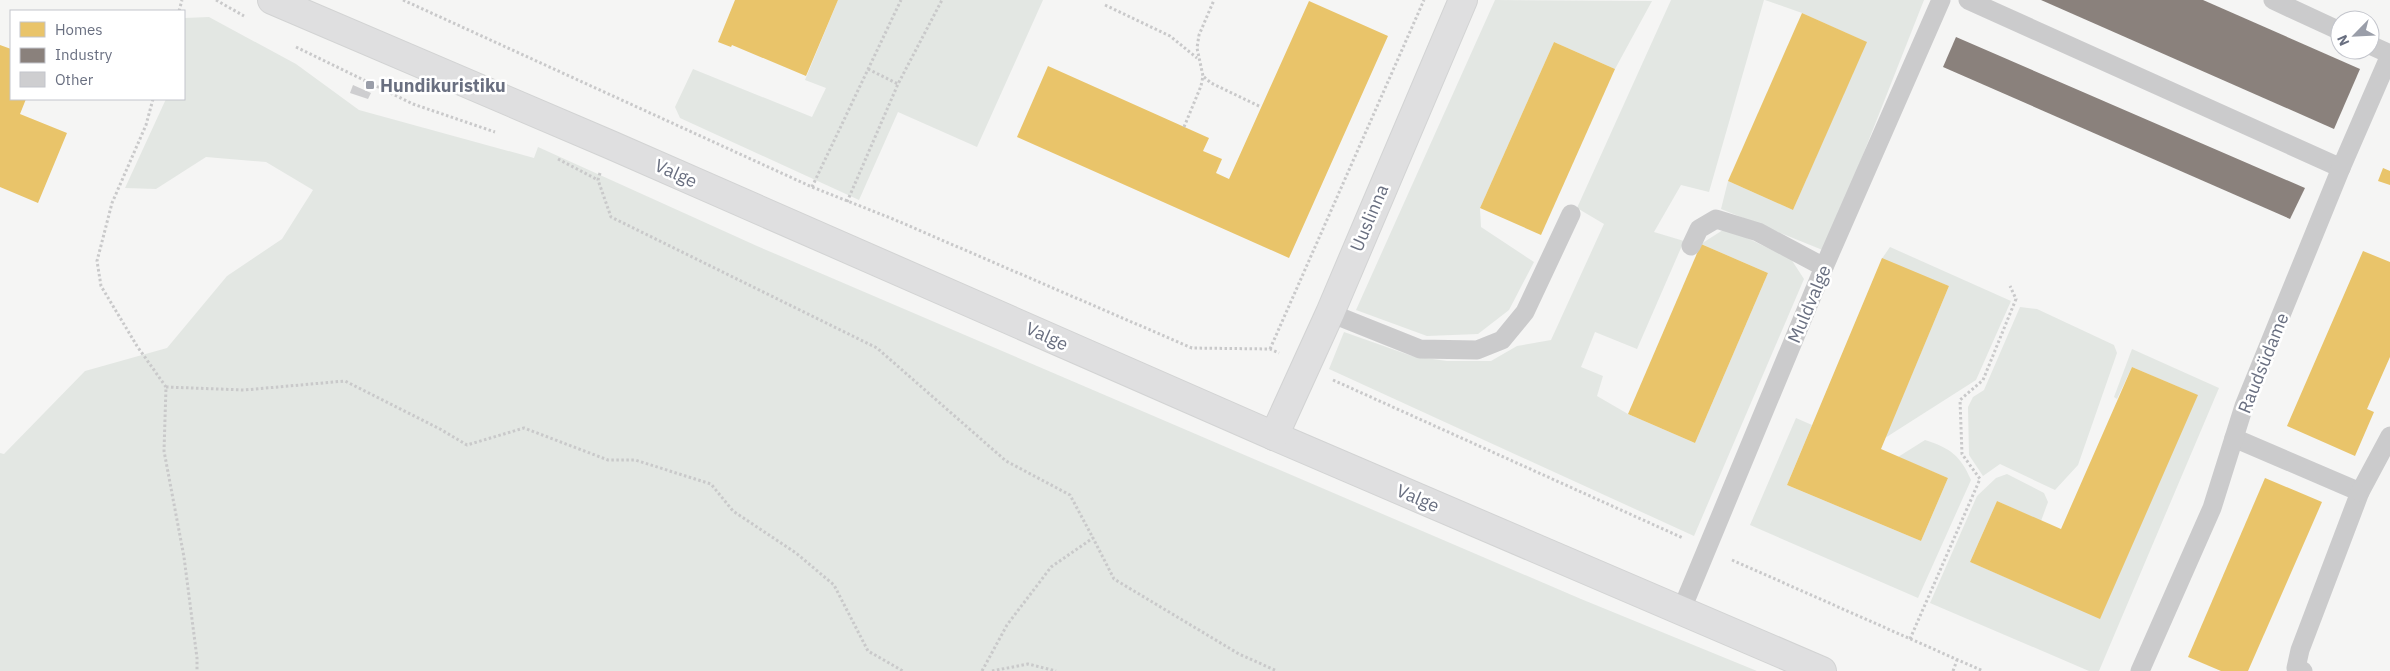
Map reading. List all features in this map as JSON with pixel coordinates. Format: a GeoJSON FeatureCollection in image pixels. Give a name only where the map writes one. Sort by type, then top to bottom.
{"type":"FeatureCollection","features":[{"type":"Feature","properties":{"kind":"street","name":"Valge"},"geometry":{"type":"LineString","coordinates":[[272,0],[611,145],[1274,436],[1822,671]]}},
{"type":"Feature","properties":{"kind":"street","name":"Uuslinna"},"geometry":{"type":"LineString","coordinates":[[1274,436],[1330,313],[1463,0]]}},
{"type":"Feature","properties":{"kind":"lane","name":"Muldvalge"},"geometry":{"type":"LineString","coordinates":[[1681,611],[1824,267],[1941,0]]}},
{"type":"Feature","properties":{"kind":"lane"},"geometry":{"type":"LineString","coordinates":[[1968,0],[2341,168]]}},
{"type":"Feature","properties":{"kind":"lane"},"geometry":{"type":"LineString","coordinates":[[2273,0],[2330,26]]}},
{"type":"Feature","properties":{"kind":"lane","name":"Raudsüdame"},"geometry":{"type":"LineString","coordinates":[[2140,671],[2212,508],[2244,406],[2341,168],[2390,55]]}},
{"type":"Feature","properties":{"kind":"lane"},"geometry":{"type":"LineString","coordinates":[[1330,313],[1350,323],[1420,349],[1477,350],[1502,340],[1524,312],[1571,214]]}},
{"type":"Feature","properties":{"kind":"lane"},"geometry":{"type":"LineString","coordinates":[[1691,246],[1699,229],[1716,219],[1758,232],[1824,267]]}},
{"type":"Feature","properties":{"kind":"lane"},"geometry":{"type":"LineString","coordinates":[[2298,670],[2300,650],[2360,492],[2390,436]]}},
{"type":"Feature","properties":{"kind":"lane"},"geometry":{"type":"LineString","coordinates":[[2234,438],[2360,492]]}},
{"type":"Feature","properties":{"kind":"path"},"geometry":{"type":"LineString","coordinates":[[404,0],[812,187],[1192,348],[1270,348],[1306,367],[1706,549],[1983,671]]}},
{"type":"Feature","properties":{"kind":"path"},"geometry":{"type":"LineString","coordinates":[[812,187],[901,0]]}},
{"type":"Feature","properties":{"kind":"path"},"geometry":{"type":"LineString","coordinates":[[847,202],[898,84],[942,0]]}},
{"type":"Feature","properties":{"kind":"path"},"geometry":{"type":"LineString","coordinates":[[1184,127],[1201,86],[1203,76],[1198,58],[1199,35],[1214,0]]}},
{"type":"Feature","properties":{"kind":"path"},"geometry":{"type":"LineString","coordinates":[[1270,348],[1424,0]]}},
{"type":"Feature","properties":{"kind":"path"},"geometry":{"type":"LineString","coordinates":[[1105,5],[1170,36],[1198,58]]}},
{"type":"Feature","properties":{"kind":"path"},"geometry":{"type":"LineString","coordinates":[[868,69],[898,84]]}},
{"type":"Feature","properties":{"kind":"path"},"geometry":{"type":"LineString","coordinates":[[1203,76],[1211,84],[1261,107]]}},
{"type":"Feature","properties":{"kind":"path"},"geometry":{"type":"LineString","coordinates":[[153,100],[146,125],[112,203],[97,261],[101,286],[137,346],[166,387],[164,451],[184,558],[197,671]]}},
{"type":"Feature","properties":{"kind":"path"},"geometry":{"type":"LineString","coordinates":[[413,104],[503,136]]}},
{"type":"Feature","properties":{"kind":"path"},"geometry":{"type":"LineString","coordinates":[[554,157],[598,180],[611,216],[877,348],[1006,462],[1070,495],[1114,579],[1239,654],[1277,671]]}},
{"type":"Feature","properties":{"kind":"path"},"geometry":{"type":"LineString","coordinates":[[1910,639],[1980,479],[1962,454],[1960,400],[1983,380],[2016,298],[2010,286]]}},
{"type":"Feature","properties":{"kind":"path"},"geometry":{"type":"LineString","coordinates":[[166,387],[244,390],[345,381],[440,428],[466,445],[524,428],[608,460],[634,460],[711,484],[733,511],[796,553],[834,586],[868,651],[903,671]]}},
{"type":"Feature","properties":{"kind":"path"},"geometry":{"type":"LineString","coordinates":[[982,671],[1007,625],[1051,567],[1093,538]]}},
{"type":"Feature","properties":{"kind":"path"},"geometry":{"type":"LineString","coordinates":[[1953,671],[1958,660]]}},
{"type":"Feature","properties":{"kind":"path"},"geometry":{"type":"LineString","coordinates":[[992,671],[1028,664],[1056,671]]}},
{"type":"Feature","properties":{"kind":"shaded area"},"geometry":{"type":"Polygon","coordinates":[[[838,0],[1043,0],[977,147],[898,112],[859,200],[680,118],[675,107],[693,69],[812,117],[826,88],[805,80],[838,0]]]}},
{"type":"Feature","properties":{"kind":"shaded area"},"geometry":{"type":"Polygon","coordinates":[[[1495,0],[1652,1],[1615,69],[1554,42],[1480,208],[1481,227],[1534,262],[1509,310],[1478,334],[1427,336],[1356,310],[1495,0]]]}},
{"type":"Feature","properties":{"kind":"shaded area"},"geometry":{"type":"Polygon","coordinates":[[[1671,0],[1764,0],[1709,192],[1681,185],[1654,232],[1684,241],[1637,349],[1595,332],[1581,367],[1603,376],[1597,396],[1628,414],[1695,443],[1768,273],[1701,244],[1726,228],[1791,259],[1804,279],[1694,536],[1329,369],[1344,332],[1412,356],[1447,361],[1491,361],[1517,346],[1551,340],[1604,224],[1577,208],[1671,0]]]}},
{"type":"Feature","properties":{"kind":"shaded area"},"geometry":{"type":"Polygon","coordinates":[[[1765,0],[1924,0],[1825,251],[1721,209],[1728,181],[1793,210],[1866,42],[1802,13],[1765,0]]]}},
{"type":"Feature","properties":{"kind":"shaded area"},"geometry":{"type":"Polygon","coordinates":[[[209,17],[296,64],[359,110],[534,158],[538,147],[757,246],[1581,599],[1757,671],[0,671],[0,453],[4,454],[85,371],[167,348],[227,276],[282,239],[313,190],[266,162],[206,157],[156,189],[125,188],[166,100],[185,100],[185,18],[209,17]]]}},
{"type":"Feature","properties":{"kind":"shaded area"},"geometry":{"type":"Polygon","coordinates":[[[1890,247],[2011,301],[1976,380],[1885,438],[1949,286],[1881,260],[1890,247]]]}},
{"type":"Feature","properties":{"kind":"shaded area"},"geometry":{"type":"Polygon","coordinates":[[[2020,307],[2037,309],[2114,345],[2117,353],[2078,465],[2055,490],[2000,464],[1983,476],[1969,455],[1968,407],[1973,397],[1984,390],[2020,307]]]}},
{"type":"Feature","properties":{"kind":"shaded area"},"geometry":{"type":"Polygon","coordinates":[[[2132,349],[2219,388],[2099,671],[2089,671],[1930,603],[1977,496],[1996,478],[2007,474],[2044,493],[2048,502],[2041,521],[1997,501],[1970,562],[2100,618],[2197,395],[2132,367],[2117,399],[2114,397],[2132,349]]]}},
{"type":"Feature","properties":{"kind":"shaded area"},"geometry":{"type":"Polygon","coordinates":[[[1796,418],[1812,425],[1787,485],[1921,541],[1948,478],[1898,457],[1925,440],[1941,446],[1959,459],[1971,480],[1918,598],[1750,525],[1796,418]]]}},
{"type":"Feature","properties":{"kind":"building: Homes"},"geometry":{"type":"Polygon","coordinates":[[[735,0],[838,0],[806,76],[732,45],[731,47],[718,42],[735,0]]]}},
{"type":"Feature","properties":{"kind":"building: Homes"},"geometry":{"type":"Polygon","coordinates":[[[1309,1],[1388,36],[1289,258],[1017,137],[1048,66],[1209,138],[1203,151],[1222,159],[1216,173],[1229,179],[1309,1]]]}},
{"type":"Feature","properties":{"kind":"building: Homes"},"geometry":{"type":"Polygon","coordinates":[[[1802,13],[1867,42],[1793,210],[1728,181],[1802,13]]]}},
{"type":"Feature","properties":{"kind":"building: Homes"},"geometry":{"type":"Polygon","coordinates":[[[1554,42],[1615,69],[1541,235],[1480,208],[1554,42]]]}},
{"type":"Feature","properties":{"kind":"building: Homes"},"geometry":{"type":"Polygon","coordinates":[[[0,45],[10,49],[10,100],[26,100],[20,114],[67,133],[38,203],[0,187],[0,45]]]}},
{"type":"Feature","properties":{"kind":"building: Homes"},"geometry":{"type":"Polygon","coordinates":[[[2383,168],[2390,171],[2390,185],[2378,181],[2383,168]]]}},
{"type":"Feature","properties":{"kind":"building: Homes"},"geometry":{"type":"Polygon","coordinates":[[[1701,244],[1768,273],[1695,443],[1628,414],[1701,244]]]}},
{"type":"Feature","properties":{"kind":"building: Homes"},"geometry":{"type":"Polygon","coordinates":[[[2363,251],[2390,262],[2390,357],[2367,409],[2374,412],[2355,456],[2287,426],[2363,251]]]}},
{"type":"Feature","properties":{"kind":"building: Homes"},"geometry":{"type":"Polygon","coordinates":[[[1882,258],[1949,286],[1881,449],[1948,478],[1921,541],[1787,485],[1882,258]]]}},
{"type":"Feature","properties":{"kind":"building: Homes"},"geometry":{"type":"Polygon","coordinates":[[[2132,367],[2198,395],[2100,619],[1970,562],[1997,501],[2061,529],[2132,367]]]}},
{"type":"Feature","properties":{"kind":"building: Homes"},"geometry":{"type":"Polygon","coordinates":[[[2265,478],[2322,502],[2248,671],[2221,671],[2188,657],[2265,478]]]}},
{"type":"Feature","properties":{"kind":"building: Industry"},"geometry":{"type":"Polygon","coordinates":[[[2041,0],[2203,0],[2330,56],[2330,60],[2340,60],[2360,69],[2334,129],[2041,0]]]}},
{"type":"Feature","properties":{"kind":"building: Industry"},"geometry":{"type":"Polygon","coordinates":[[[1956,37],[2305,188],[2290,219],[1943,67],[1956,37]]]}},
{"type":"Feature","properties":{"kind":"building: Other"},"geometry":{"type":"Polygon","coordinates":[[[353,85],[371,93],[368,99],[350,93],[353,85]]]}},
{"type":"Feature","properties":{"kind":"place","name":"Hundikuristiku"},"geometry":{"type":"Point","coordinates":[370,85]}}]}
